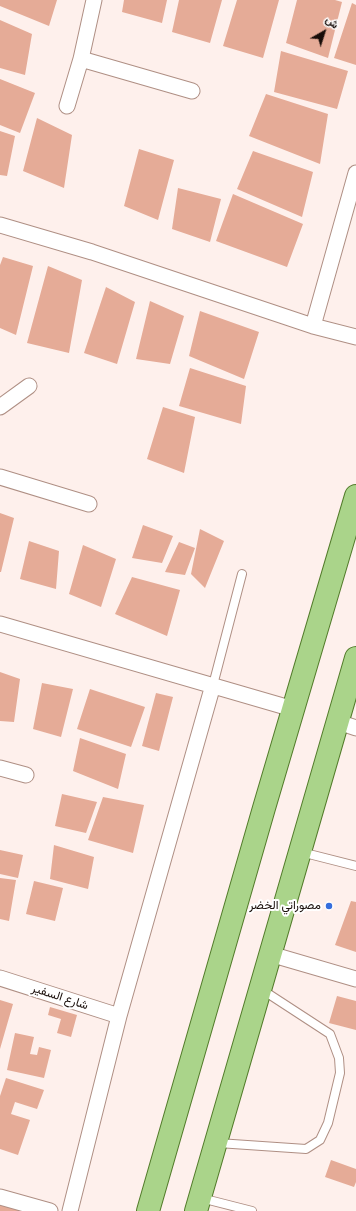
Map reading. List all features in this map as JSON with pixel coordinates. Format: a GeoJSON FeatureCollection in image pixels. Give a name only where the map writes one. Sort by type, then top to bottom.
{"type":"FeatureCollection","features":[{"type":"Feature","properties":{"kind":"main road"},"geometry":{"type":"LineString","coordinates":[[148,1211],[356,496]]}},
{"type":"Feature","properties":{"kind":"main road"},"geometry":{"type":"LineString","coordinates":[[198,1204],[300,851],[347,725],[356,658]]}},
{"type":"Feature","properties":{"kind":"street"},"geometry":{"type":"LineString","coordinates":[[67,106],[94,0]]}},
{"type":"Feature","properties":{"kind":"street"},"geometry":{"type":"LineString","coordinates":[[80,59],[192,91]]}},
{"type":"Feature","properties":{"kind":"street"},"geometry":{"type":"LineString","coordinates":[[313,326],[356,173]]}},
{"type":"Feature","properties":{"kind":"street"},"geometry":{"type":"LineString","coordinates":[[0,225],[92,252],[313,326],[356,337]]}},
{"type":"Feature","properties":{"kind":"street"},"geometry":{"type":"LineString","coordinates":[[0,407],[29,386]]}},
{"type":"Feature","properties":{"kind":"street"},"geometry":{"type":"LineString","coordinates":[[0,477],[89,504]]}},
{"type":"Feature","properties":{"kind":"street"},"geometry":{"type":"LineString","coordinates":[[0,624],[293,709]]}},
{"type":"Feature","properties":{"kind":"street"},"geometry":{"type":"LineString","coordinates":[[70,1211],[119,1016],[213,686]]}},
{"type":"Feature","properties":{"kind":"street"},"geometry":{"type":"LineString","coordinates":[[0,768],[26,775]]}},
{"type":"Feature","properties":{"kind":"street"},"geometry":{"type":"LineString","coordinates":[[270,954],[356,979]]}},
{"type":"Feature","properties":{"kind":"street","name":"شارع السفير"},"geometry":{"type":"LineString","coordinates":[[0,978],[119,1016]]}},
{"type":"Feature","properties":{"kind":"street"},"geometry":{"type":"LineString","coordinates":[[0,1197],[50,1211]]}},
{"type":"Feature","properties":{"kind":"lane"},"geometry":{"type":"LineString","coordinates":[[213,686],[242,574]]}},
{"type":"Feature","properties":{"kind":"lane"},"geometry":{"type":"LineString","coordinates":[[300,851],[356,866]]}},
{"type":"Feature","properties":{"kind":"lane"},"geometry":{"type":"LineString","coordinates":[[216,1143],[306,1149],[320,1140],[328,1123],[340,1073],[339,1058],[330,1034],[261,988]]}},
{"type":"Feature","properties":{"kind":"lane"},"geometry":{"type":"LineString","coordinates":[[198,1204],[252,1211]]}},
{"type":"Feature","properties":{"kind":"building"},"geometry":{"type":"Polygon","coordinates":[[[0,0],[57,0],[49,26],[0,6],[0,0]]]}},
{"type":"Feature","properties":{"kind":"building"},"geometry":{"type":"Polygon","coordinates":[[[124,0],[167,0],[162,23],[122,12],[124,0]]]}},
{"type":"Feature","properties":{"kind":"building"},"geometry":{"type":"Polygon","coordinates":[[[179,0],[222,0],[210,43],[172,32],[179,0]]]}},
{"type":"Feature","properties":{"kind":"building"},"geometry":{"type":"Polygon","coordinates":[[[237,0],[279,0],[263,58],[223,46],[237,0]]]}},
{"type":"Feature","properties":{"kind":"building"},"geometry":{"type":"Polygon","coordinates":[[[297,0],[335,0],[342,2],[328,58],[286,43],[297,0]]]}},
{"type":"Feature","properties":{"kind":"building"},"geometry":{"type":"Polygon","coordinates":[[[352,3],[356,5],[356,65],[334,58],[352,3]]]}},
{"type":"Feature","properties":{"kind":"building"},"geometry":{"type":"Polygon","coordinates":[[[0,20],[32,34],[25,75],[0,68],[0,20]]]}},
{"type":"Feature","properties":{"kind":"building"},"geometry":{"type":"Polygon","coordinates":[[[281,51],[348,71],[337,109],[274,92],[281,51]]]}},
{"type":"Feature","properties":{"kind":"building"},"geometry":{"type":"Polygon","coordinates":[[[0,79],[35,93],[20,133],[0,125],[0,79]]]}},
{"type":"Feature","properties":{"kind":"building"},"geometry":{"type":"Polygon","coordinates":[[[266,94],[328,114],[320,164],[249,136],[266,94]]]}},
{"type":"Feature","properties":{"kind":"building"},"geometry":{"type":"Polygon","coordinates":[[[37,118],[72,135],[64,188],[23,171],[37,118]]]}},
{"type":"Feature","properties":{"kind":"building"},"geometry":{"type":"Polygon","coordinates":[[[0,131],[15,136],[7,176],[0,175],[0,131]]]}},
{"type":"Feature","properties":{"kind":"building"},"geometry":{"type":"Polygon","coordinates":[[[139,149],[174,160],[158,220],[124,206],[139,149]]]}},
{"type":"Feature","properties":{"kind":"building"},"geometry":{"type":"Polygon","coordinates":[[[253,151],[313,172],[302,217],[237,189],[253,151]]]}},
{"type":"Feature","properties":{"kind":"building"},"geometry":{"type":"Polygon","coordinates":[[[178,188],[221,199],[210,242],[172,229],[178,188]]]}},
{"type":"Feature","properties":{"kind":"building"},"geometry":{"type":"Polygon","coordinates":[[[233,194],[303,224],[287,267],[216,241],[233,194]]]}},
{"type":"Feature","properties":{"kind":"building"},"geometry":{"type":"Polygon","coordinates":[[[3,257],[33,266],[16,335],[0,328],[0,265],[3,257]]]}},
{"type":"Feature","properties":{"kind":"building"},"geometry":{"type":"Polygon","coordinates":[[[48,266],[82,280],[69,353],[27,343],[48,266]]]}},
{"type":"Feature","properties":{"kind":"building"},"geometry":{"type":"Polygon","coordinates":[[[106,287],[135,302],[117,364],[84,353],[106,287]]]}},
{"type":"Feature","properties":{"kind":"building"},"geometry":{"type":"Polygon","coordinates":[[[150,301],[184,316],[170,364],[136,359],[150,301]]]}},
{"type":"Feature","properties":{"kind":"building"},"geometry":{"type":"Polygon","coordinates":[[[200,311],[259,332],[244,379],[189,356],[200,311]]]}},
{"type":"Feature","properties":{"kind":"building"},"geometry":{"type":"Polygon","coordinates":[[[190,368],[246,386],[241,424],[179,406],[190,368]]]}},
{"type":"Feature","properties":{"kind":"building"},"geometry":{"type":"Polygon","coordinates":[[[163,407],[195,417],[184,473],[147,459],[163,407]]]}},
{"type":"Feature","properties":{"kind":"building"},"geometry":{"type":"Polygon","coordinates":[[[0,513],[14,518],[1,572],[0,572],[0,513]]]}},
{"type":"Feature","properties":{"kind":"building"},"geometry":{"type":"Polygon","coordinates":[[[143,525],[173,536],[162,563],[132,558],[143,525]]]}},
{"type":"Feature","properties":{"kind":"building"},"geometry":{"type":"Polygon","coordinates":[[[200,529],[224,541],[205,588],[191,574],[200,529]]]}},
{"type":"Feature","properties":{"kind":"building"},"geometry":{"type":"Polygon","coordinates":[[[29,541],[59,551],[56,589],[20,579],[29,541]]]}},
{"type":"Feature","properties":{"kind":"building"},"geometry":{"type":"Polygon","coordinates":[[[179,542],[195,548],[185,575],[165,572],[179,542]]]}},
{"type":"Feature","properties":{"kind":"building"},"geometry":{"type":"Polygon","coordinates":[[[83,545],[116,559],[101,607],[69,594],[83,545]]]}},
{"type":"Feature","properties":{"kind":"building"},"geometry":{"type":"Polygon","coordinates":[[[132,577],[180,590],[167,636],[115,614],[132,577]]]}},
{"type":"Feature","properties":{"kind":"building"},"geometry":{"type":"Polygon","coordinates":[[[0,672],[20,679],[14,722],[0,721],[0,672]]]}},
{"type":"Feature","properties":{"kind":"building"},"geometry":{"type":"Polygon","coordinates":[[[42,683],[73,689],[61,737],[33,729],[42,683]]]}},
{"type":"Feature","properties":{"kind":"building"},"geometry":{"type":"Polygon","coordinates":[[[90,689],[145,707],[131,747],[77,729],[90,689]]]}},
{"type":"Feature","properties":{"kind":"building"},"geometry":{"type":"Polygon","coordinates":[[[156,693],[173,697],[159,751],[142,746],[156,693]]]}},
{"type":"Feature","properties":{"kind":"building"},"geometry":{"type":"Polygon","coordinates":[[[80,738],[126,754],[118,789],[73,771],[80,738]]]}},
{"type":"Feature","properties":{"kind":"building"},"geometry":{"type":"Polygon","coordinates":[[[62,794],[97,802],[86,833],[55,826],[62,794]]]}},
{"type":"Feature","properties":{"kind":"building"},"geometry":{"type":"Polygon","coordinates":[[[103,797],[144,805],[133,853],[88,840],[103,797]]]}},
{"type":"Feature","properties":{"kind":"building"},"geometry":{"type":"Polygon","coordinates":[[[54,845],[94,857],[88,889],[50,879],[54,845]]]}},
{"type":"Feature","properties":{"kind":"building"},"geometry":{"type":"Polygon","coordinates":[[[0,850],[23,855],[18,878],[0,874],[0,850]]]}},
{"type":"Feature","properties":{"kind":"building"},"geometry":{"type":"Polygon","coordinates":[[[0,878],[16,880],[9,921],[0,919],[0,878]]]}},
{"type":"Feature","properties":{"kind":"building"},"geometry":{"type":"Polygon","coordinates":[[[34,881],[63,888],[55,921],[26,914],[34,881]]]}},
{"type":"Feature","properties":{"kind":"building"},"geometry":{"type":"Polygon","coordinates":[[[351,901],[356,902],[356,952],[335,945],[351,901]]]}},
{"type":"Feature","properties":{"kind":"building"},"geometry":{"type":"Polygon","coordinates":[[[337,996],[356,1001],[356,1030],[329,1023],[337,996]]]}},
{"type":"Feature","properties":{"kind":"building"},"geometry":{"type":"Polygon","coordinates":[[[0,1000],[13,1004],[0,1049],[0,1000]]]}},
{"type":"Feature","properties":{"kind":"building"},"geometry":{"type":"Polygon","coordinates":[[[50,1007],[77,1015],[71,1037],[57,1033],[61,1019],[48,1015],[50,1007]]]}},
{"type":"Feature","properties":{"kind":"building"},"geometry":{"type":"Polygon","coordinates":[[[15,1033],[34,1037],[30,1054],[37,1055],[39,1047],[51,1050],[44,1078],[7,1070],[15,1033]]]}},
{"type":"Feature","properties":{"kind":"building"},"geometry":{"type":"Polygon","coordinates":[[[6,1078],[44,1090],[37,1109],[15,1102],[11,1114],[30,1120],[18,1155],[0,1149],[0,1096],[6,1078]]]}},
{"type":"Feature","properties":{"kind":"building"},"geometry":{"type":"Polygon","coordinates":[[[331,1160],[356,1169],[356,1182],[354,1187],[325,1177],[331,1160]]]}},
{"type":"Feature","properties":{"kind":"building"},"geometry":{"type":"Polygon","coordinates":[[[0,1202],[20,1207],[19,1211],[0,1211],[0,1202]]]}},
{"type":"Feature","properties":{"kind":"place","name":"مصوراتي الخضر"},"geometry":{"type":"Point","coordinates":[329,906]}}]}
